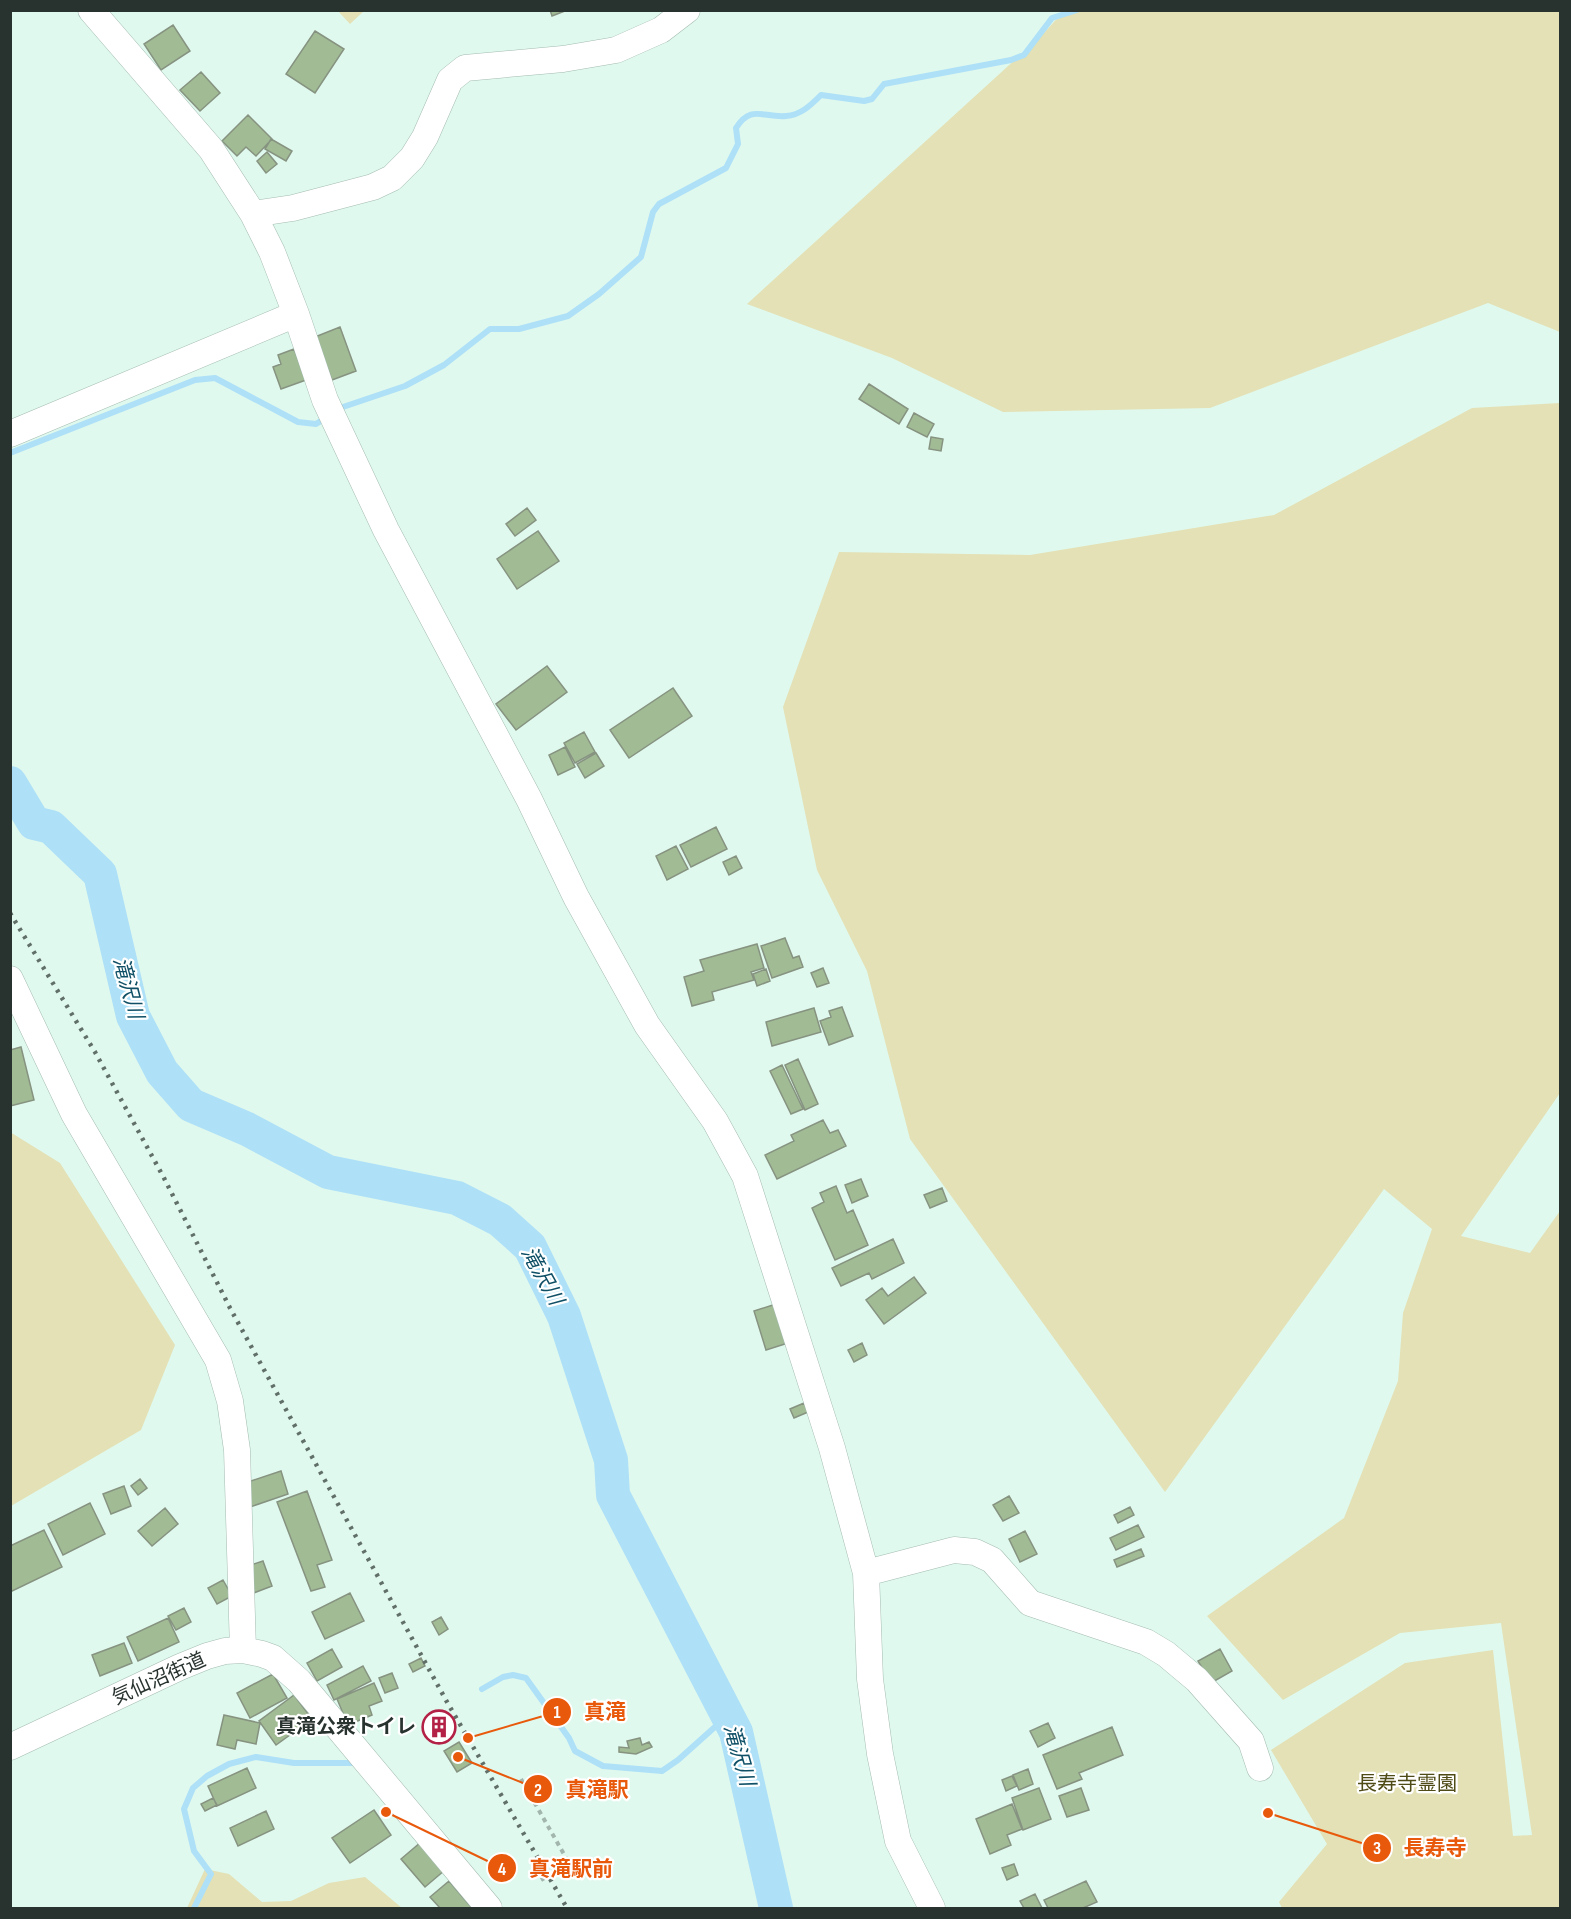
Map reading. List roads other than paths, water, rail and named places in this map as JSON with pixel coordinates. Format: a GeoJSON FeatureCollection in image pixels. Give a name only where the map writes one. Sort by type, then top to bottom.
{"type":"FeatureCollection","features":[{"type":"Feature","properties":{"kind":"street"},"geometry":{"type":"LineString","coordinates":[[91,10],[211,149],[253,214],[272,252],[325,400],[386,530],[529,799],[576,897],[647,1025],[715,1121],[745,1176],[832,1448],[866,1573],[870,1679],[880,1754],[898,1841],[932,1908]]}},
{"type":"Feature","properties":{"kind":"street"},"geometry":{"type":"LineString","coordinates":[[253,214],[293,208],[373,187],[392,178],[412,158],[425,137],[450,80],[465,68],[563,59],[616,50],[661,30],[687,10]]}},
{"type":"Feature","properties":{"kind":"street"},"geometry":{"type":"LineString","coordinates":[[10,434],[296,314]]}},
{"type":"Feature","properties":{"kind":"street"},"geometry":{"type":"LineString","coordinates":[[10,979],[74,1114],[218,1360],[230,1401],[237,1450],[243,1650]]}},
{"type":"Feature","properties":{"kind":"street"},"geometry":{"type":"LineString","coordinates":[[866,1573],[954,1550],[975,1552],[992,1560],[1030,1603],[1146,1642],[1166,1654],[1197,1680],[1251,1741],[1260,1768]]}},
{"type":"Feature","properties":{"kind":"street","name":"気仙沼街道"},"geometry":{"type":"LineString","coordinates":[[10,1747],[207,1656],[243,1650],[262,1653],[273,1658],[299,1682],[489,1908]]}},
{"type":"Feature","properties":{"kind":"waterway"},"geometry":{"type":"LineString","coordinates":[[335,411],[405,386],[444,365],[490,329],[519,329],[568,316],[599,294],[641,257],[653,212],[659,204],[726,168],[738,144],[736,128],[747,116],[796,114],[821,95],[864,101],[872,99],[884,84],[1011,60],[1024,55],[1052,18],[1077,10]]}},
{"type":"Feature","properties":{"kind":"waterway"},"geometry":{"type":"LineString","coordinates":[[10,453],[195,380],[215,378],[298,422],[316,424],[327,417]]}},
{"type":"Feature","properties":{"kind":"waterway","name":"滝沢川"},"geometry":{"type":"LineString","coordinates":[[10,783],[34,823],[51,827],[100,874],[133,1016],[162,1072],[191,1105],[247,1129],[328,1172],[457,1198],[500,1220],[530,1247],[564,1316],[611,1460],[613,1495],[736,1732],[776,1908]]}},
{"type":"Feature","properties":{"kind":"waterway"},"geometry":{"type":"LineString","coordinates":[[482,1689],[503,1677],[513,1675],[526,1678],[569,1738],[575,1751],[603,1766],[662,1771],[716,1726],[720,1700]]}},
{"type":"Feature","properties":{"kind":"waterway"},"geometry":{"type":"LineString","coordinates":[[194,1908],[211,1874],[194,1851],[184,1809],[193,1788],[207,1776],[229,1764],[256,1757],[294,1763],[354,1763]]}},
{"type":"Feature","properties":{"kind":"railway"},"geometry":{"type":"LineString","coordinates":[[10,913],[95,1052],[164,1178],[230,1308],[447,1702],[567,1908]]}},
{"type":"Feature","properties":{"kind":"place","name":"真滝公衆トイレ"},"geometry":{"type":"Point","coordinates":[439,1727]}},
{"type":"Feature","properties":{"kind":"place","name":"真滝"},"geometry":{"type":"Point","coordinates":[468,1738]}},
{"type":"Feature","properties":{"kind":"place","name":"真滝駅"},"geometry":{"type":"Point","coordinates":[458,1757]}},
{"type":"Feature","properties":{"kind":"place","name":"真滝駅前"},"geometry":{"type":"Point","coordinates":[386,1812]}},
{"type":"Feature","properties":{"kind":"place","name":"長寿寺"},"geometry":{"type":"Point","coordinates":[1268,1813]}},
{"type":"Feature","properties":{"kind":"park label","name":"長寿寺霊園"},"geometry":{"type":"Point","coordinates":[1407,1784]}}]}
